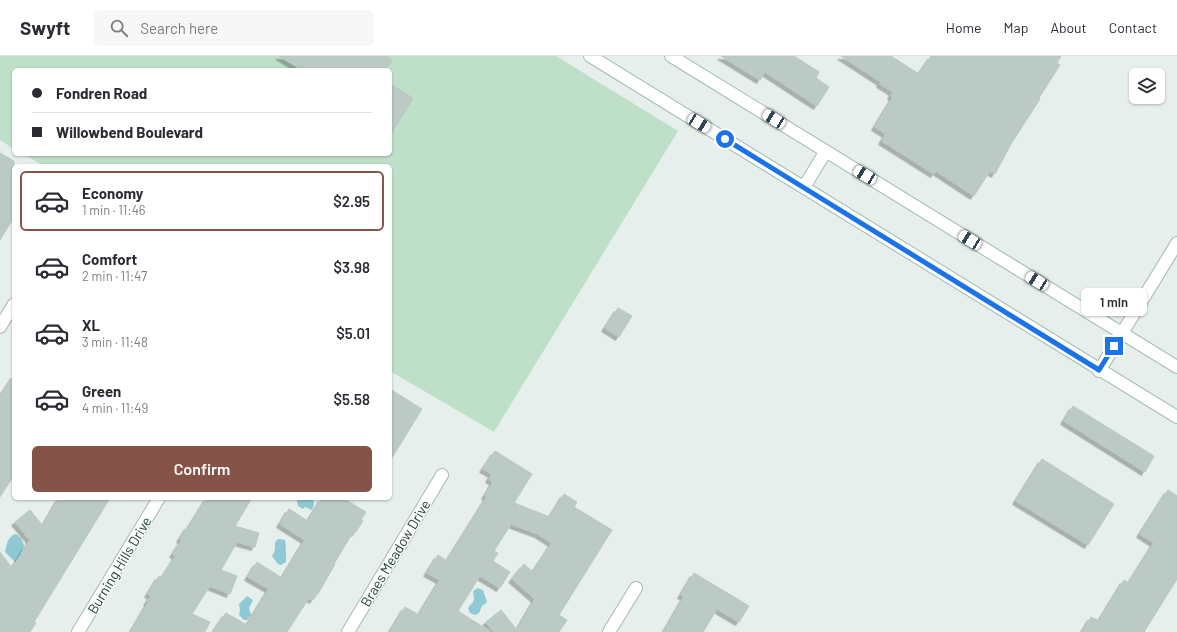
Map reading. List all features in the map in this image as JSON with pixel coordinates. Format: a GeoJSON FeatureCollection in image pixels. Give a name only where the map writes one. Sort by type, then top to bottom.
{"type":"FeatureCollection","features":[{"type":"Feature","properties":{"kind":"main road"},"geometry":{"type":"LineString","coordinates":[[671,56],[1177,367]]}},
{"type":"Feature","properties":{"kind":"main road"},"geometry":{"type":"LineString","coordinates":[[594,57],[1177,417]]}},
{"type":"Feature","properties":{"kind":"main road"},"geometry":{"type":"LineString","coordinates":[[804,187],[826,151]]}},
{"type":"Feature","properties":{"kind":"main road"},"geometry":{"type":"LineString","coordinates":[[1099,370],[1177,243]]}},
{"type":"Feature","properties":{"kind":"main road"},"geometry":{"type":"LineString","coordinates":[[0,327],[12,307]]}},
{"type":"Feature","properties":{"kind":"main road","name":"Braes Meadow Drive"},"geometry":{"type":"LineString","coordinates":[[348,632],[442,475]]}},
{"type":"Feature","properties":{"kind":"main road","name":"Burning Hills Drive"},"geometry":{"type":"LineString","coordinates":[[78,632],[158,500]]}},
{"type":"Feature","properties":{"kind":"main road"},"geometry":{"type":"LineString","coordinates":[[609,632],[636,588]]}},
{"type":"Feature","properties":{"kind":"green space"},"geometry":{"type":"Polygon","coordinates":[[[0,56],[556,56],[678,131],[494,432],[392,372],[392,164],[40,164],[26,156],[392,156],[392,68],[12,68],[12,148],[0,140],[0,56]]]}},
{"type":"Feature","properties":{"kind":"water"},"geometry":{"type":"Polygon","coordinates":[[[313,500],[312,510],[305,507],[303,509],[298,506],[297,501],[313,500]]]}},
{"type":"Feature","properties":{"kind":"water"},"geometry":{"type":"Polygon","coordinates":[[[16,534],[21,538],[24,545],[17,564],[5,552],[9,539],[16,534]]]}},
{"type":"Feature","properties":{"kind":"water"},"geometry":{"type":"Polygon","coordinates":[[[279,539],[285,540],[286,544],[286,562],[281,565],[278,564],[272,556],[275,550],[276,542],[279,539]]]}},
{"type":"Feature","properties":{"kind":"water"},"geometry":{"type":"Polygon","coordinates":[[[478,588],[483,590],[487,602],[482,606],[479,613],[475,615],[470,613],[468,608],[474,599],[473,591],[478,588]]]}},
{"type":"Feature","properties":{"kind":"water"},"geometry":{"type":"Polygon","coordinates":[[[247,596],[253,600],[249,608],[251,615],[247,620],[244,620],[239,615],[239,604],[247,596]]]}},
{"type":"Feature","properties":{"kind":"building"},"geometry":{"type":"Polygon","coordinates":[[[279,56],[385,56],[392,60],[387,68],[299,68],[279,56]]]}},
{"type":"Feature","properties":{"kind":"building"},"geometry":{"type":"Polygon","coordinates":[[[721,56],[794,56],[819,72],[816,78],[829,87],[817,106],[765,72],[760,80],[721,56]]]}},
{"type":"Feature","properties":{"kind":"building"},"geometry":{"type":"Polygon","coordinates":[[[841,56],[891,56],[919,74],[931,56],[1061,56],[1057,63],[1060,65],[1011,144],[995,174],[990,171],[974,196],[936,171],[934,174],[882,141],[886,134],[875,127],[893,97],[891,96],[893,92],[880,84],[881,82],[841,56]]]}},
{"type":"Feature","properties":{"kind":"building"},"geometry":{"type":"Polygon","coordinates":[[[392,85],[413,98],[392,133],[392,85]]]}},
{"type":"Feature","properties":{"kind":"building"},"geometry":{"type":"Polygon","coordinates":[[[0,153],[14,161],[14,164],[12,164],[12,220],[0,240],[0,153]]]}},
{"type":"Feature","properties":{"kind":"building"},"geometry":{"type":"Polygon","coordinates":[[[618,308],[632,316],[619,337],[605,328],[618,308]]]}},
{"type":"Feature","properties":{"kind":"building"},"geometry":{"type":"Polygon","coordinates":[[[12,378],[12,478],[0,497],[0,397],[12,378]]]}},
{"type":"Feature","properties":{"kind":"building"},"geometry":{"type":"Polygon","coordinates":[[[392,390],[422,409],[392,458],[392,390]]]}},
{"type":"Feature","properties":{"kind":"building"},"geometry":{"type":"Polygon","coordinates":[[[1073,406],[1154,456],[1145,472],[1064,421],[1073,406]]]}},
{"type":"Feature","properties":{"kind":"building"},"geometry":{"type":"Polygon","coordinates":[[[495,451],[532,474],[514,503],[550,517],[564,494],[577,502],[574,507],[612,530],[559,615],[567,620],[559,632],[494,632],[486,622],[501,610],[517,630],[535,599],[512,579],[524,564],[533,572],[552,543],[538,534],[511,524],[494,551],[498,553],[493,561],[510,572],[500,588],[480,576],[458,611],[491,632],[390,632],[405,607],[419,615],[440,580],[427,573],[438,555],[447,561],[487,497],[485,496],[493,482],[489,479],[492,474],[483,469],[495,451]]]}},
{"type":"Feature","properties":{"kind":"building"},"geometry":{"type":"Polygon","coordinates":[[[1042,459],[1114,504],[1088,545],[1016,501],[1042,459]]]}},
{"type":"Feature","properties":{"kind":"building"},"geometry":{"type":"Polygon","coordinates":[[[1168,490],[1177,496],[1177,579],[1144,632],[1082,632],[1091,617],[1099,621],[1124,580],[1129,583],[1154,543],[1140,534],[1168,490]]]}},
{"type":"Feature","properties":{"kind":"building"},"geometry":{"type":"Polygon","coordinates":[[[58,500],[109,500],[34,622],[36,623],[30,632],[0,632],[0,552],[12,568],[30,540],[15,522],[30,510],[43,526],[58,500]]]}},
{"type":"Feature","properties":{"kind":"building"},"geometry":{"type":"Polygon","coordinates":[[[206,500],[251,500],[235,526],[259,533],[255,547],[237,542],[221,570],[237,576],[230,594],[210,586],[192,614],[210,622],[205,632],[131,632],[148,603],[147,602],[151,596],[148,594],[159,576],[162,578],[176,556],[173,554],[182,540],[180,539],[188,526],[189,527],[206,500]]]}},
{"type":"Feature","properties":{"kind":"building"},"geometry":{"type":"Polygon","coordinates":[[[321,500],[346,500],[366,512],[361,520],[363,521],[355,533],[353,532],[318,594],[313,600],[309,598],[287,632],[213,632],[226,613],[247,625],[269,589],[248,577],[257,562],[282,578],[305,540],[280,524],[289,509],[308,521],[321,500]]]}},
{"type":"Feature","properties":{"kind":"building"},"geometry":{"type":"Polygon","coordinates":[[[694,573],[749,606],[739,622],[717,609],[703,632],[664,632],[684,597],[681,595],[694,573]]]}},
{"type":"Feature","properties":{"kind":"route"},"geometry":{"type":"LineString","coordinates":[[725,139],[1099,370],[1114,346]]}}]}
